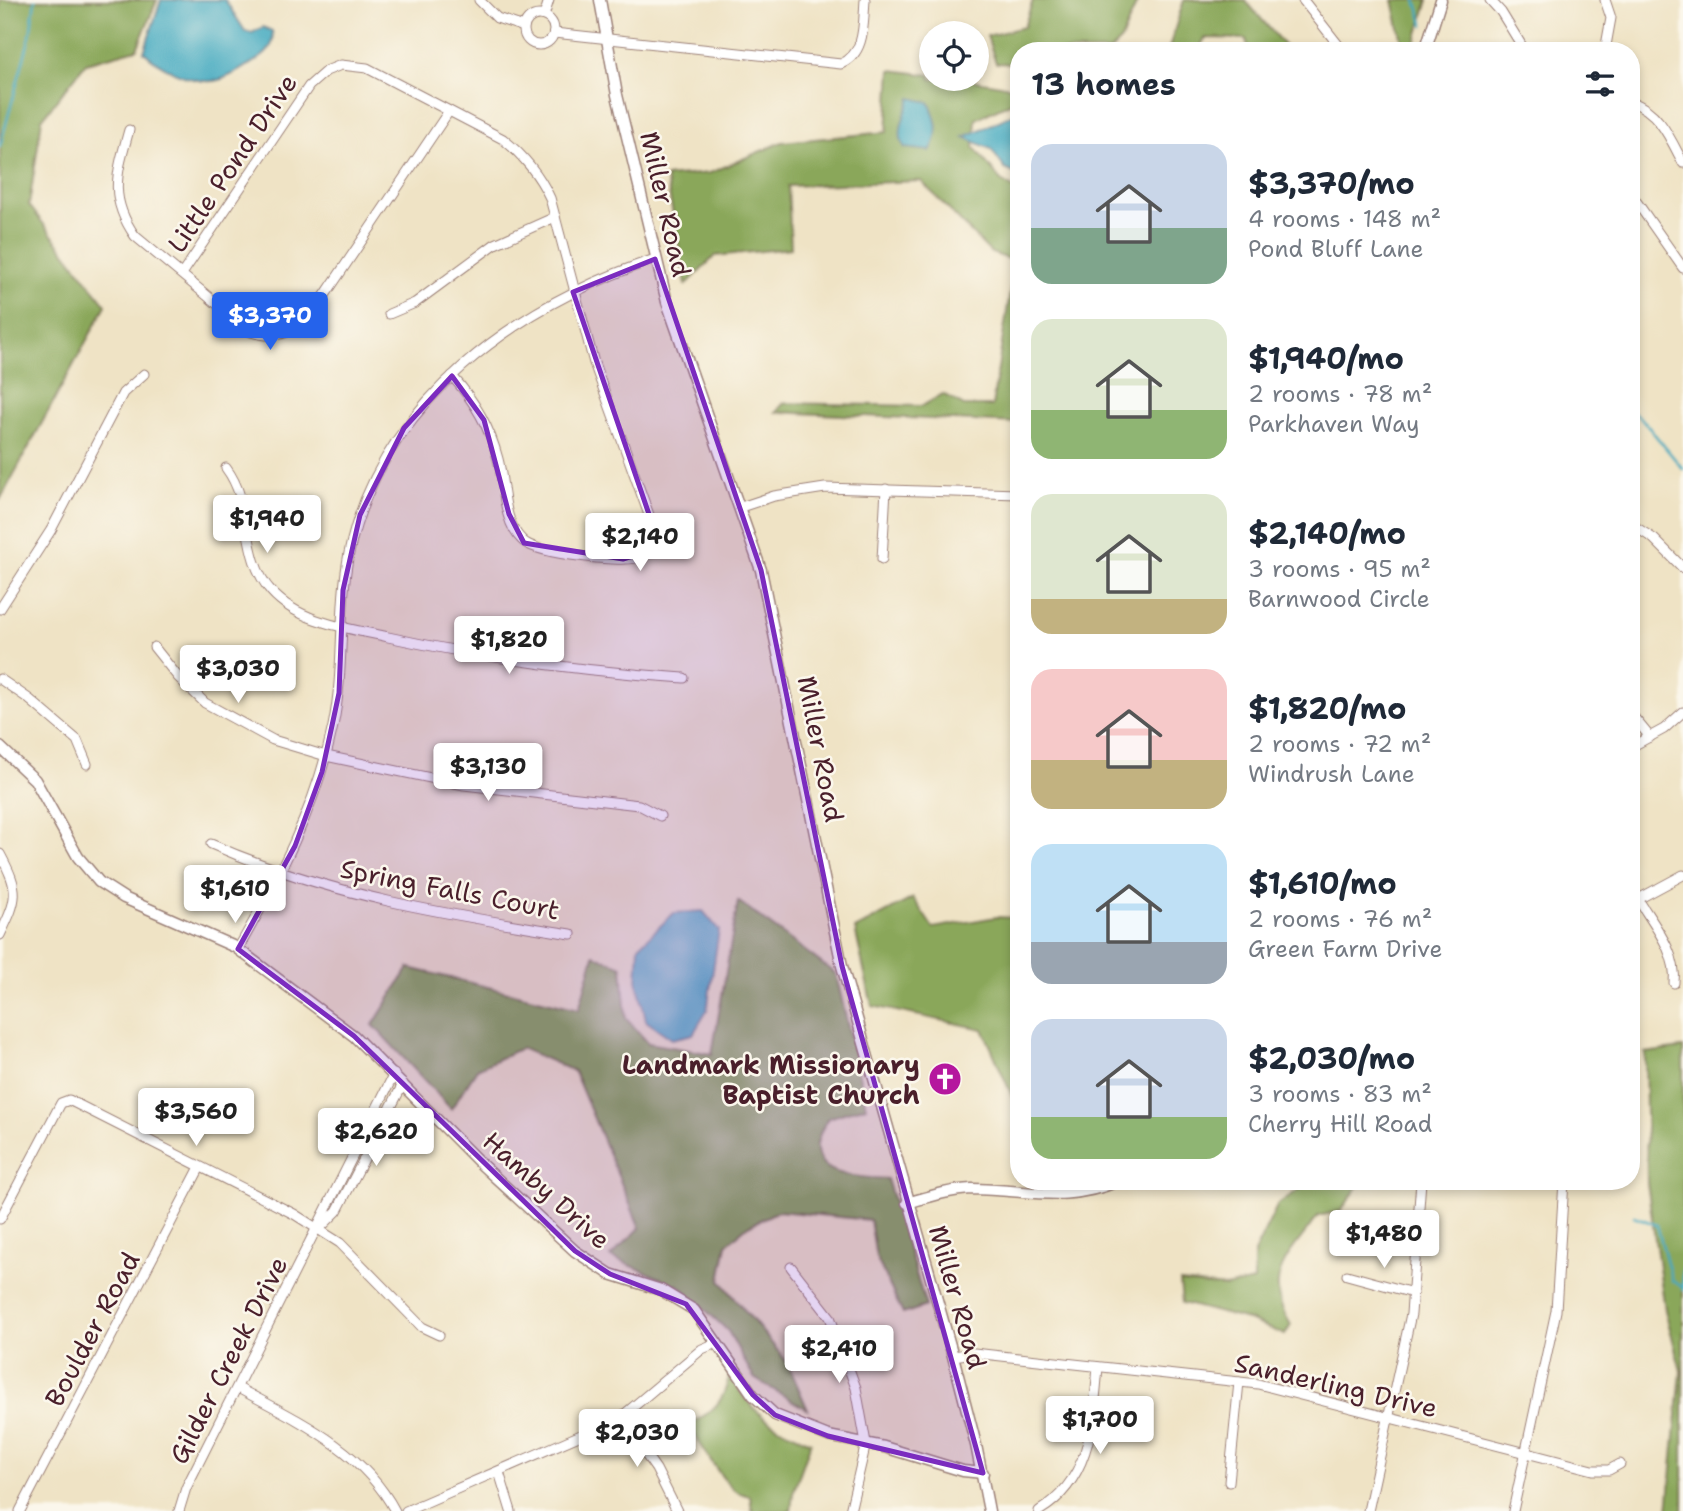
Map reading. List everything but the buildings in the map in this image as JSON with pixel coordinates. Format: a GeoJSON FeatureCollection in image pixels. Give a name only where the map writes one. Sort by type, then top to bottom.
{"type":"FeatureCollection","features":[{"type":"Feature","properties":{"kind":"street"},"geometry":{"type":"LineString","coordinates":[[479,0],[497,18],[524,27]]}},
{"type":"Feature","properties":{"kind":"street"},"geometry":{"type":"LineString","coordinates":[[544,16],[549,0]]}},
{"type":"Feature","properties":{"kind":"street","name":"Miller Road"},"geometry":{"type":"LineString","coordinates":[[600,0],[655,259],[686,360],[741,507],[767,598],[842,966],[907,1203],[953,1356],[983,1474],[989,1511]]}},
{"type":"Feature","properties":{"kind":"street"},"geometry":{"type":"LineString","coordinates":[[554,33],[841,64],[852,57],[860,43],[865,0]]}},
{"type":"Feature","properties":{"kind":"street"},"geometry":{"type":"LineString","coordinates":[[1303,0],[1336,42]]}},
{"type":"Feature","properties":{"kind":"street"},"geometry":{"type":"LineString","coordinates":[[1428,42],[1441,0]]}},
{"type":"Feature","properties":{"kind":"street"},"geometry":{"type":"LineString","coordinates":[[1490,0],[1501,12],[1519,42]]}},
{"type":"Feature","properties":{"kind":"street"},"geometry":{"type":"LineString","coordinates":[[1605,0],[1611,18],[1607,42]]}},
{"type":"Feature","properties":{"kind":"street"},"geometry":{"type":"LineString","coordinates":[[544,16],[552,23],[554,33],[549,41],[536,45],[527,40],[524,27],[530,18],[544,16]]}},
{"type":"Feature","properties":{"kind":"street","name":"Little Pond Drive"},"geometry":{"type":"LineString","coordinates":[[182,274],[309,86],[326,71],[341,65],[367,68],[503,139],[520,153],[541,177],[555,217],[594,363],[653,526],[655,540],[652,550],[645,556],[623,559],[548,551],[524,543],[516,533],[509,514],[499,460],[484,420],[452,376]]}},
{"type":"Feature","properties":{"kind":"street"},"geometry":{"type":"LineString","coordinates":[[1640,107],[1652,113],[1664,127],[1683,163]]}},
{"type":"Feature","properties":{"kind":"street"},"geometry":{"type":"LineString","coordinates":[[129,130],[116,184],[120,212],[135,236],[251,332],[268,337],[288,333],[307,322],[449,111]]}},
{"type":"Feature","properties":{"kind":"street"},"geometry":{"type":"LineString","coordinates":[[1640,207],[1683,268]]}},
{"type":"Feature","properties":{"kind":"street"},"geometry":{"type":"LineString","coordinates":[[389,314],[415,303],[495,244],[555,217]]}},
{"type":"Feature","properties":{"kind":"street"},"geometry":{"type":"LineString","coordinates":[[238,949],[281,873],[306,821],[326,756],[339,693],[341,626],[350,552],[376,475],[404,428],[452,376],[522,318],[573,292],[655,259]]}},
{"type":"Feature","properties":{"kind":"street"},"geometry":{"type":"LineString","coordinates":[[0,609],[51,530],[123,393],[144,374]]}},
{"type":"Feature","properties":{"kind":"street"},"geometry":{"type":"LineString","coordinates":[[226,468],[242,494],[253,561],[261,578],[281,602],[297,612],[341,626],[437,648],[551,668],[684,678]]}},
{"type":"Feature","properties":{"kind":"street"},"geometry":{"type":"LineString","coordinates":[[741,507],[807,489],[1010,494]]}},
{"type":"Feature","properties":{"kind":"street"},"geometry":{"type":"LineString","coordinates":[[882,559],[886,489]]}},
{"type":"Feature","properties":{"kind":"street"},"geometry":{"type":"LineString","coordinates":[[1640,530],[1683,566]]}},
{"type":"Feature","properties":{"kind":"street"},"geometry":{"type":"LineString","coordinates":[[154,647],[178,677],[205,703],[273,740],[326,756],[464,785],[639,805],[660,817]]}},
{"type":"Feature","properties":{"kind":"street"},"geometry":{"type":"LineString","coordinates":[[0,679],[77,740],[87,764]]}},
{"type":"Feature","properties":{"kind":"street"},"geometry":{"type":"LineString","coordinates":[[1640,742],[1683,712]]}},
{"type":"Feature","properties":{"kind":"street"},"geometry":{"type":"LineString","coordinates":[[1640,725],[1650,737]]}},
{"type":"Feature","properties":{"kind":"street","name":"Hamby Drive"},"geometry":{"type":"LineString","coordinates":[[0,747],[35,780],[78,858],[99,882],[124,898],[238,949],[354,1036],[482,1165],[575,1251],[610,1274],[680,1299],[705,1324],[714,1344],[752,1395],[775,1415],[828,1436],[866,1443],[963,1471],[983,1474]]}},
{"type":"Feature","properties":{"kind":"street","name":"Spring Falls Court"},"geometry":{"type":"LineString","coordinates":[[211,845],[313,884],[454,916],[571,934]]}},
{"type":"Feature","properties":{"kind":"street"},"geometry":{"type":"LineString","coordinates":[[0,854],[13,878],[16,899],[0,935]]}},
{"type":"Feature","properties":{"kind":"street"},"geometry":{"type":"LineString","coordinates":[[1640,898],[1683,875]]}},
{"type":"Feature","properties":{"kind":"street"},"geometry":{"type":"LineString","coordinates":[[1640,910],[1671,956],[1676,971],[1674,984]]}},
{"type":"Feature","properties":{"kind":"street","name":"Gilder Creek Drive"},"geometry":{"type":"LineString","coordinates":[[179,1511],[187,1488],[318,1229],[325,1207],[394,1074]]}},
{"type":"Feature","properties":{"kind":"street","name":"Gilder Creek Drive"},"geometry":{"type":"LineString","coordinates":[[318,1229],[337,1211],[403,1084]]}},
{"type":"Feature","properties":{"kind":"street"},"geometry":{"type":"LineString","coordinates":[[0,1219],[65,1100],[82,1105],[318,1229],[340,1243],[422,1327],[439,1335]]}},
{"type":"Feature","properties":{"kind":"street","name":"Boulder Road"},"geometry":{"type":"LineString","coordinates":[[20,1511],[200,1167]]}},
{"type":"Feature","properties":{"kind":"street"},"geometry":{"type":"LineString","coordinates":[[907,1203],[942,1193],[971,1189],[1061,1196],[1093,1190]]}},
{"type":"Feature","properties":{"kind":"street"},"geometry":{"type":"LineString","coordinates":[[1368,1511],[1413,1293],[1420,1190]]}},
{"type":"Feature","properties":{"kind":"street"},"geometry":{"type":"LineString","coordinates":[[1513,1511],[1556,1311],[1563,1190]]}},
{"type":"Feature","properties":{"kind":"street"},"geometry":{"type":"LineString","coordinates":[[791,1268],[819,1299],[839,1335],[856,1388],[866,1443],[850,1511]]}},
{"type":"Feature","properties":{"kind":"street"},"geometry":{"type":"LineString","coordinates":[[1347,1275],[1413,1293]]}},
{"type":"Feature","properties":{"kind":"street"},"geometry":{"type":"LineString","coordinates":[[406,1511],[620,1419],[702,1349],[714,1344]]}},
{"type":"Feature","properties":{"kind":"street","name":"Sanderling Drive"},"geometry":{"type":"LineString","coordinates":[[953,1356],[974,1353],[1239,1382],[1593,1470],[1608,1470],[1620,1464]]}},
{"type":"Feature","properties":{"kind":"street"},"geometry":{"type":"LineString","coordinates":[[1039,1511],[1068,1488],[1082,1464],[1090,1430],[1098,1367]]}},
{"type":"Feature","properties":{"kind":"street"},"geometry":{"type":"LineString","coordinates":[[1229,1482],[1239,1382]]}},
{"type":"Feature","properties":{"kind":"street"},"geometry":{"type":"LineString","coordinates":[[238,1388],[338,1445],[388,1497],[395,1511]]}},
{"type":"Feature","properties":{"kind":"street"},"geometry":{"type":"LineString","coordinates":[[620,1419],[656,1469],[677,1511]]}},
{"type":"Feature","properties":{"kind":"street"},"geometry":{"type":"LineString","coordinates":[[499,1472],[511,1511]]}},
{"type":"Feature","properties":{"kind":"highlighted area"},"geometry":{"type":"Polygon","coordinates":[[[655,259],[761,570],[842,966],[983,1473],[828,1436],[775,1415],[753,1395],[686,1304],[610,1274],[575,1251],[354,1036],[238,949],[295,846],[322,772],[339,693],[343,590],[360,515],[404,428],[452,376],[484,420],[509,514],[524,543],[623,559],[652,550],[653,526],[573,292],[655,259]]]}},
{"type":"Feature","properties":{"kind":"green space"},"geometry":{"type":"Polygon","coordinates":[[[0,0],[157,0],[137,49],[86,63],[42,119],[29,205],[106,305],[0,500],[0,0]]]}},
{"type":"Feature","properties":{"kind":"green space"},"geometry":{"type":"Polygon","coordinates":[[[1033,0],[1138,0],[1119,42],[1010,42],[1010,64],[996,63],[989,36],[1024,27],[1033,0]]]}},
{"type":"Feature","properties":{"kind":"green space"},"geometry":{"type":"Polygon","coordinates":[[[1184,0],[1245,0],[1281,42],[1205,38],[1203,42],[1171,42],[1184,0]]]}},
{"type":"Feature","properties":{"kind":"green space"},"geometry":{"type":"Polygon","coordinates":[[[1393,0],[1428,0],[1416,42],[1402,42],[1393,0]]]}},
{"type":"Feature","properties":{"kind":"green space"},"geometry":{"type":"Polygon","coordinates":[[[891,70],[919,74],[919,91],[989,91],[989,83],[1010,87],[1010,103],[976,119],[974,147],[1001,181],[1010,186],[1010,259],[991,253],[921,181],[788,186],[791,248],[715,256],[686,285],[666,177],[710,173],[782,142],[887,132],[891,70]]]}},
{"type":"Feature","properties":{"kind":"green space"},"geometry":{"type":"Polygon","coordinates":[[[1010,293],[1010,423],[776,412],[784,403],[922,406],[943,394],[964,406],[992,406],[1010,293]]]}},
{"type":"Feature","properties":{"kind":"green space"},"geometry":{"type":"Polygon","coordinates":[[[913,898],[933,928],[996,917],[1010,918],[1010,1091],[983,1029],[872,1006],[855,929],[913,898]]]}},
{"type":"Feature","properties":{"kind":"green space"},"geometry":{"type":"Polygon","coordinates":[[[738,901],[836,974],[866,1106],[828,1118],[817,1144],[818,1155],[823,1164],[842,1174],[887,1179],[926,1306],[903,1314],[876,1257],[870,1220],[778,1211],[748,1226],[727,1244],[720,1280],[787,1362],[808,1410],[754,1378],[728,1331],[680,1286],[610,1257],[640,1228],[574,1071],[521,1048],[477,1069],[451,1109],[373,1025],[409,968],[579,1009],[594,955],[622,966],[626,1018],[648,1043],[712,1054],[738,901]]]}},
{"type":"Feature","properties":{"kind":"green space"},"geometry":{"type":"Polygon","coordinates":[[[1683,1048],[1683,1511],[1668,1511],[1681,1371],[1665,1310],[1647,1183],[1645,1053],[1683,1048]]]}},
{"type":"Feature","properties":{"kind":"green space"},"geometry":{"type":"Polygon","coordinates":[[[1299,1190],[1356,1190],[1341,1211],[1318,1216],[1282,1268],[1278,1293],[1291,1325],[1285,1335],[1251,1321],[1182,1303],[1180,1282],[1225,1287],[1254,1281],[1254,1253],[1278,1204],[1299,1190]]]}},
{"type":"Feature","properties":{"kind":"green space"},"geometry":{"type":"Polygon","coordinates":[[[729,1376],[755,1410],[773,1424],[811,1442],[793,1493],[791,1511],[752,1511],[750,1496],[729,1485],[690,1424],[705,1415],[721,1399],[729,1376]]]}},
{"type":"Feature","properties":{"kind":"water"},"geometry":{"type":"Polygon","coordinates":[[[161,0],[225,0],[245,31],[252,33],[263,27],[272,31],[271,46],[257,60],[223,79],[199,80],[178,74],[144,52],[161,0]]]}},
{"type":"Feature","properties":{"kind":"water"},"geometry":{"type":"Polygon","coordinates":[[[911,98],[929,102],[934,114],[937,133],[930,151],[905,148],[902,142],[902,123],[911,98]]]}},
{"type":"Feature","properties":{"kind":"water"},"geometry":{"type":"Polygon","coordinates":[[[1010,116],[1010,171],[1005,169],[991,149],[964,137],[1010,116]]]}},
{"type":"Feature","properties":{"kind":"water"},"geometry":{"type":"Polygon","coordinates":[[[703,911],[719,930],[707,1011],[693,1034],[672,1039],[646,1021],[637,980],[639,946],[674,913],[703,911]]]}},
{"type":"Feature","properties":{"kind":"waterway"},"geometry":{"type":"LineString","coordinates":[[0,146],[30,36],[35,0]]}},
{"type":"Feature","properties":{"kind":"waterway"},"geometry":{"type":"LineString","coordinates":[[1416,0],[1424,26]]}},
{"type":"Feature","properties":{"kind":"waterway"},"geometry":{"type":"LineString","coordinates":[[1640,418],[1683,469]]}},
{"type":"Feature","properties":{"kind":"waterway"},"geometry":{"type":"LineString","coordinates":[[1634,1216],[1657,1225],[1672,1281],[1682,1286]]}},
{"type":"Feature","properties":{"kind":"waterway"},"geometry":{"type":"LineString","coordinates":[[1683,1268],[1683,1289]]}},
{"type":"Feature","properties":{"kind":"place","name":"Landmark Missionary Baptist Church"},"geometry":{"type":"Point","coordinates":[945,1079]}}]}
